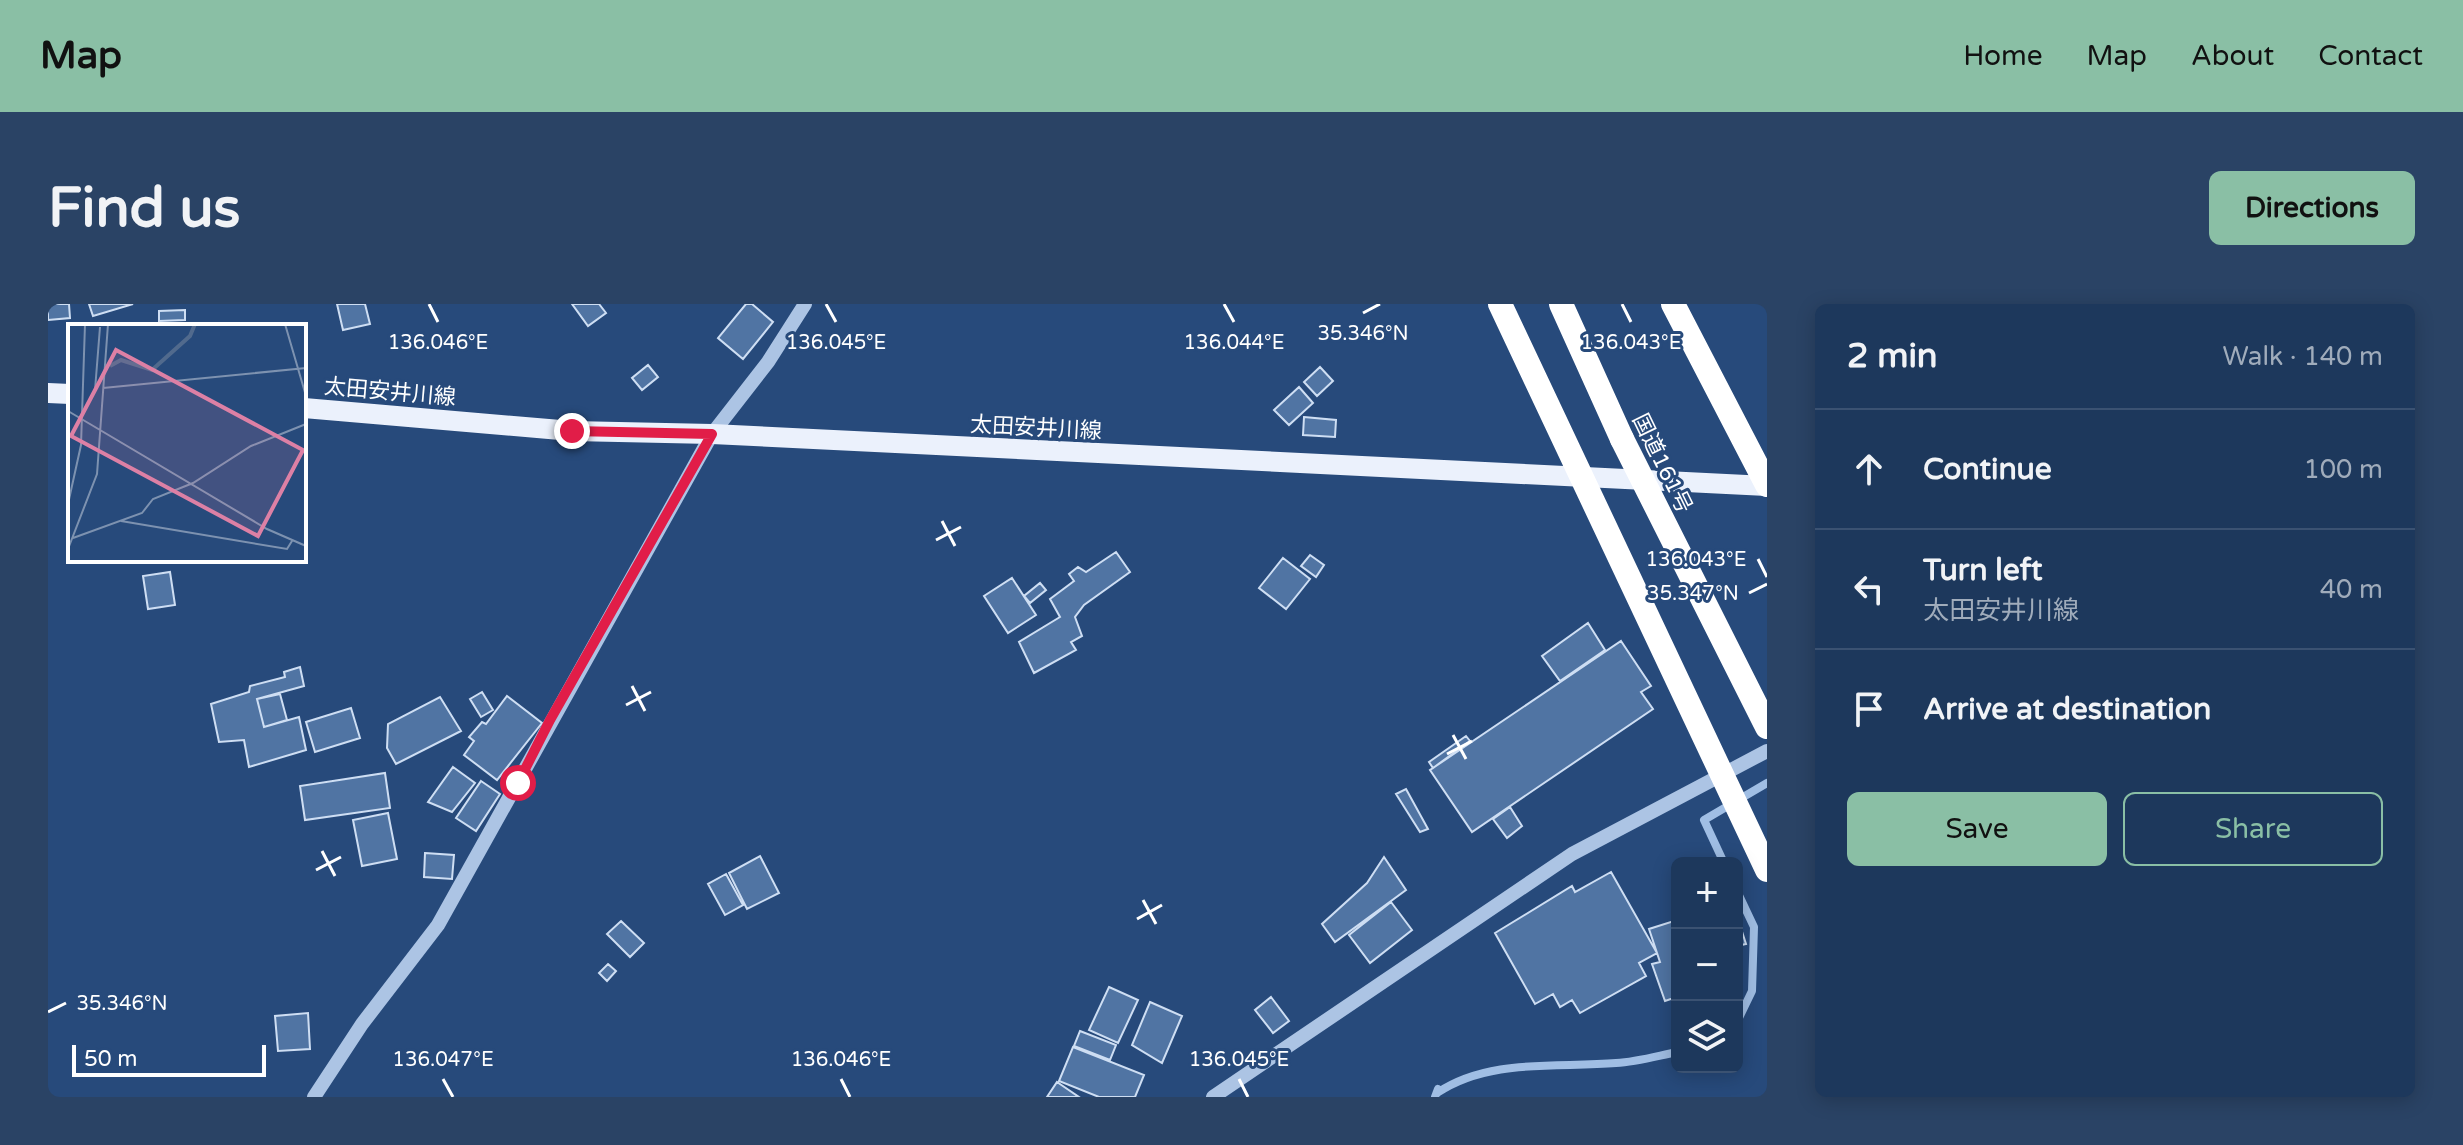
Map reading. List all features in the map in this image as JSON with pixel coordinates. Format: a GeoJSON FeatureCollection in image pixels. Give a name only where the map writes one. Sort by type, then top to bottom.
{"type":"FeatureCollection","features":[{"type":"Feature","properties":{"kind":"highway"},"geometry":{"type":"LineString","coordinates":[[1500,304],[1763,860]]}},
{"type":"Feature","properties":{"kind":"highway","name":"国道161号"},"geometry":{"type":"LineString","coordinates":[[1561,304],[1622,439],[1767,727]]}},
{"type":"Feature","properties":{"kind":"highway"},"geometry":{"type":"LineString","coordinates":[[1673,304],[1767,485]]}},
{"type":"Feature","properties":{"kind":"main road"},"geometry":{"type":"LineString","coordinates":[[48,393],[68,394]]}},
{"type":"Feature","properties":{"kind":"main road","name":"太田安井川線"},"geometry":{"type":"LineString","coordinates":[[306,408],[572,431],[712,434],[1767,485]]}},
{"type":"Feature","properties":{"kind":"street"},"geometry":{"type":"LineString","coordinates":[[314,1097],[362,1024],[438,925],[712,434],[768,362],[805,304]]}},
{"type":"Feature","properties":{"kind":"street"},"geometry":{"type":"LineString","coordinates":[[1213,1097],[1572,854],[1767,751]]}},
{"type":"Feature","properties":{"kind":"building"},"geometry":{"type":"Polygon","coordinates":[[[48,304],[69,304],[70,318],[48,320],[48,304]]]}},
{"type":"Feature","properties":{"kind":"building"},"geometry":{"type":"Polygon","coordinates":[[[89,304],[133,304],[93,316],[89,304]]]}},
{"type":"Feature","properties":{"kind":"building"},"geometry":{"type":"Polygon","coordinates":[[[337,304],[365,304],[370,324],[343,330],[337,304]]]}},
{"type":"Feature","properties":{"kind":"building"},"geometry":{"type":"Polygon","coordinates":[[[572,304],[599,304],[606,313],[588,326],[572,304]]]}},
{"type":"Feature","properties":{"kind":"building"},"geometry":{"type":"Polygon","coordinates":[[[746,304],[752,304],[773,322],[743,359],[718,338],[746,304]]]}},
{"type":"Feature","properties":{"kind":"building"},"geometry":{"type":"Polygon","coordinates":[[[185,310],[185,320],[159,321],[159,311],[185,310]]]}},
{"type":"Feature","properties":{"kind":"building"},"geometry":{"type":"Polygon","coordinates":[[[648,365],[658,377],[642,390],[632,378],[648,365]]]}},
{"type":"Feature","properties":{"kind":"building"},"geometry":{"type":"Polygon","coordinates":[[[1320,367],[1333,381],[1317,396],[1304,382],[1320,367]]]}},
{"type":"Feature","properties":{"kind":"building"},"geometry":{"type":"Polygon","coordinates":[[[1299,387],[1313,403],[1289,425],[1274,410],[1299,387]]]}},
{"type":"Feature","properties":{"kind":"building"},"geometry":{"type":"Polygon","coordinates":[[[1304,417],[1336,420],[1335,437],[1303,435],[1304,417]]]}},
{"type":"Feature","properties":{"kind":"building"},"geometry":{"type":"Polygon","coordinates":[[[1116,552],[1130,572],[1084,605],[1075,617],[1082,636],[1071,642],[1076,650],[1034,673],[1019,642],[1060,617],[1050,599],[1074,581],[1069,574],[1078,567],[1086,572],[1116,552]]]}},
{"type":"Feature","properties":{"kind":"building"},"geometry":{"type":"Polygon","coordinates":[[[1310,555],[1324,565],[1316,577],[1301,566],[1310,555]]]}},
{"type":"Feature","properties":{"kind":"building"},"geometry":{"type":"Polygon","coordinates":[[[1283,558],[1310,579],[1286,609],[1259,588],[1283,558]]]}},
{"type":"Feature","properties":{"kind":"building"},"geometry":{"type":"Polygon","coordinates":[[[170,572],[175,605],[148,609],[143,576],[170,572]]]}},
{"type":"Feature","properties":{"kind":"building"},"geometry":{"type":"Polygon","coordinates":[[[1012,578],[1036,615],[1008,633],[984,596],[1012,578]]]}},
{"type":"Feature","properties":{"kind":"building"},"geometry":{"type":"Polygon","coordinates":[[[1040,583],[1046,590],[1030,603],[1024,596],[1040,583]]]}},
{"type":"Feature","properties":{"kind":"building"},"geometry":{"type":"Polygon","coordinates":[[[1588,623],[1605,650],[1560,681],[1542,656],[1588,623]]]}},
{"type":"Feature","properties":{"kind":"building"},"geometry":{"type":"Polygon","coordinates":[[[1621,641],[1651,686],[1641,692],[1653,709],[1472,832],[1430,770],[1621,641]]]}},
{"type":"Feature","properties":{"kind":"building"},"geometry":{"type":"Polygon","coordinates":[[[300,667],[304,686],[257,699],[264,727],[299,717],[306,750],[249,767],[244,740],[219,742],[211,704],[249,692],[250,686],[285,677],[284,672],[300,667]]]}},
{"type":"Feature","properties":{"kind":"building"},"geometry":{"type":"Polygon","coordinates":[[[482,692],[493,710],[481,717],[470,699],[482,692]]]}},
{"type":"Feature","properties":{"kind":"building"},"geometry":{"type":"Polygon","coordinates":[[[280,694],[287,720],[264,727],[257,699],[280,694]]]}},
{"type":"Feature","properties":{"kind":"building"},"geometry":{"type":"Polygon","coordinates":[[[507,696],[542,723],[497,780],[464,755],[474,741],[469,737],[482,722],[486,724],[507,696]]]}},
{"type":"Feature","properties":{"kind":"building"},"geometry":{"type":"Polygon","coordinates":[[[440,697],[461,731],[396,764],[387,748],[388,724],[440,697]]]}},
{"type":"Feature","properties":{"kind":"building"},"geometry":{"type":"Polygon","coordinates":[[[351,708],[360,738],[315,752],[306,722],[351,708]]]}},
{"type":"Feature","properties":{"kind":"building"},"geometry":{"type":"Polygon","coordinates":[[[1466,736],[1470,741],[1433,768],[1429,762],[1466,736]]]}},
{"type":"Feature","properties":{"kind":"building"},"geometry":{"type":"Polygon","coordinates":[[[453,767],[475,783],[452,812],[428,802],[453,767]]]}},
{"type":"Feature","properties":{"kind":"building"},"geometry":{"type":"Polygon","coordinates":[[[385,773],[390,808],[305,820],[300,786],[385,773]]]}},
{"type":"Feature","properties":{"kind":"building"},"geometry":{"type":"Polygon","coordinates":[[[481,781],[500,794],[476,831],[456,818],[481,781]]]}},
{"type":"Feature","properties":{"kind":"building"},"geometry":{"type":"Polygon","coordinates":[[[1406,789],[1428,829],[1420,832],[1396,794],[1406,789]]]}},
{"type":"Feature","properties":{"kind":"building"},"geometry":{"type":"Polygon","coordinates":[[[1510,807],[1522,826],[1507,838],[1493,819],[1510,807]]]}},
{"type":"Feature","properties":{"kind":"building"},"geometry":{"type":"Polygon","coordinates":[[[388,813],[397,859],[362,866],[353,820],[388,813]]]}},
{"type":"Feature","properties":{"kind":"building"},"geometry":{"type":"Polygon","coordinates":[[[425,853],[454,855],[452,879],[424,877],[425,853]]]}},
{"type":"Feature","properties":{"kind":"building"},"geometry":{"type":"Polygon","coordinates":[[[760,856],[779,893],[747,909],[729,873],[760,856]]]}},
{"type":"Feature","properties":{"kind":"building"},"geometry":{"type":"Polygon","coordinates":[[[1384,857],[1406,890],[1335,942],[1322,924],[1367,883],[1384,857]]]}},
{"type":"Feature","properties":{"kind":"building"},"geometry":{"type":"Polygon","coordinates":[[[1611,872],[1657,953],[1639,963],[1646,976],[1580,1013],[1572,1000],[1560,1007],[1553,994],[1535,1004],[1495,933],[1572,886],[1575,892],[1611,872]]]}},
{"type":"Feature","properties":{"kind":"building"},"geometry":{"type":"Polygon","coordinates":[[[726,874],[743,905],[725,915],[708,884],[726,874]]]}},
{"type":"Feature","properties":{"kind":"building"},"geometry":{"type":"Polygon","coordinates":[[[1391,902],[1412,930],[1370,963],[1349,935],[1391,902]]]}},
{"type":"Feature","properties":{"kind":"building"},"geometry":{"type":"Polygon","coordinates":[[[621,921],[644,943],[630,957],[607,934],[621,921]]]}},
{"type":"Feature","properties":{"kind":"building"},"geometry":{"type":"Polygon","coordinates":[[[1671,922],[1671,999],[1665,1001],[1652,964],[1660,962],[1649,929],[1671,922]]]}},
{"type":"Feature","properties":{"kind":"building"},"geometry":{"type":"Polygon","coordinates":[[[608,964],[616,971],[607,981],[599,973],[608,964]]]}},
{"type":"Feature","properties":{"kind":"building"},"geometry":{"type":"Polygon","coordinates":[[[1109,987],[1138,1000],[1118,1043],[1089,1030],[1109,987]]]}},
{"type":"Feature","properties":{"kind":"building"},"geometry":{"type":"Polygon","coordinates":[[[1271,997],[1289,1021],[1273,1033],[1255,1010],[1271,997]]]}},
{"type":"Feature","properties":{"kind":"building"},"geometry":{"type":"Polygon","coordinates":[[[1150,1002],[1182,1016],[1162,1063],[1132,1045],[1150,1002]]]}},
{"type":"Feature","properties":{"kind":"building"},"geometry":{"type":"Polygon","coordinates":[[[308,1013],[310,1049],[278,1051],[275,1016],[308,1013]]]}},
{"type":"Feature","properties":{"kind":"building"},"geometry":{"type":"Polygon","coordinates":[[[1080,1031],[1116,1045],[1110,1060],[1074,1046],[1080,1031]]]}},
{"type":"Feature","properties":{"kind":"building"},"geometry":{"type":"Polygon","coordinates":[[[1073,1047],[1144,1075],[1135,1097],[1099,1097],[1059,1081],[1073,1047]]]}},
{"type":"Feature","properties":{"kind":"building"},"geometry":{"type":"Polygon","coordinates":[[[1057,1082],[1079,1097],[1047,1097],[1057,1082]]]}},
{"type":"Feature","properties":{"kind":"waterway"},"geometry":{"type":"LineString","coordinates":[[1721,857],[1704,820],[1767,783]]}},
{"type":"Feature","properties":{"kind":"waterway"},"geometry":{"type":"LineString","coordinates":[[1743,904],[1754,927],[1752,991],[1743,1010]]}},
{"type":"Feature","properties":{"kind":"waterway"},"geometry":{"type":"LineString","coordinates":[[1435,1097],[1438,1089],[1437,1093],[1478,1074],[1501,1069],[1624,1062],[1671,1053]]}},
{"type":"Feature","properties":{"kind":"route"},"geometry":{"type":"LineString","coordinates":[[518,783],[550,720],[712,434],[572,431]]}}]}
